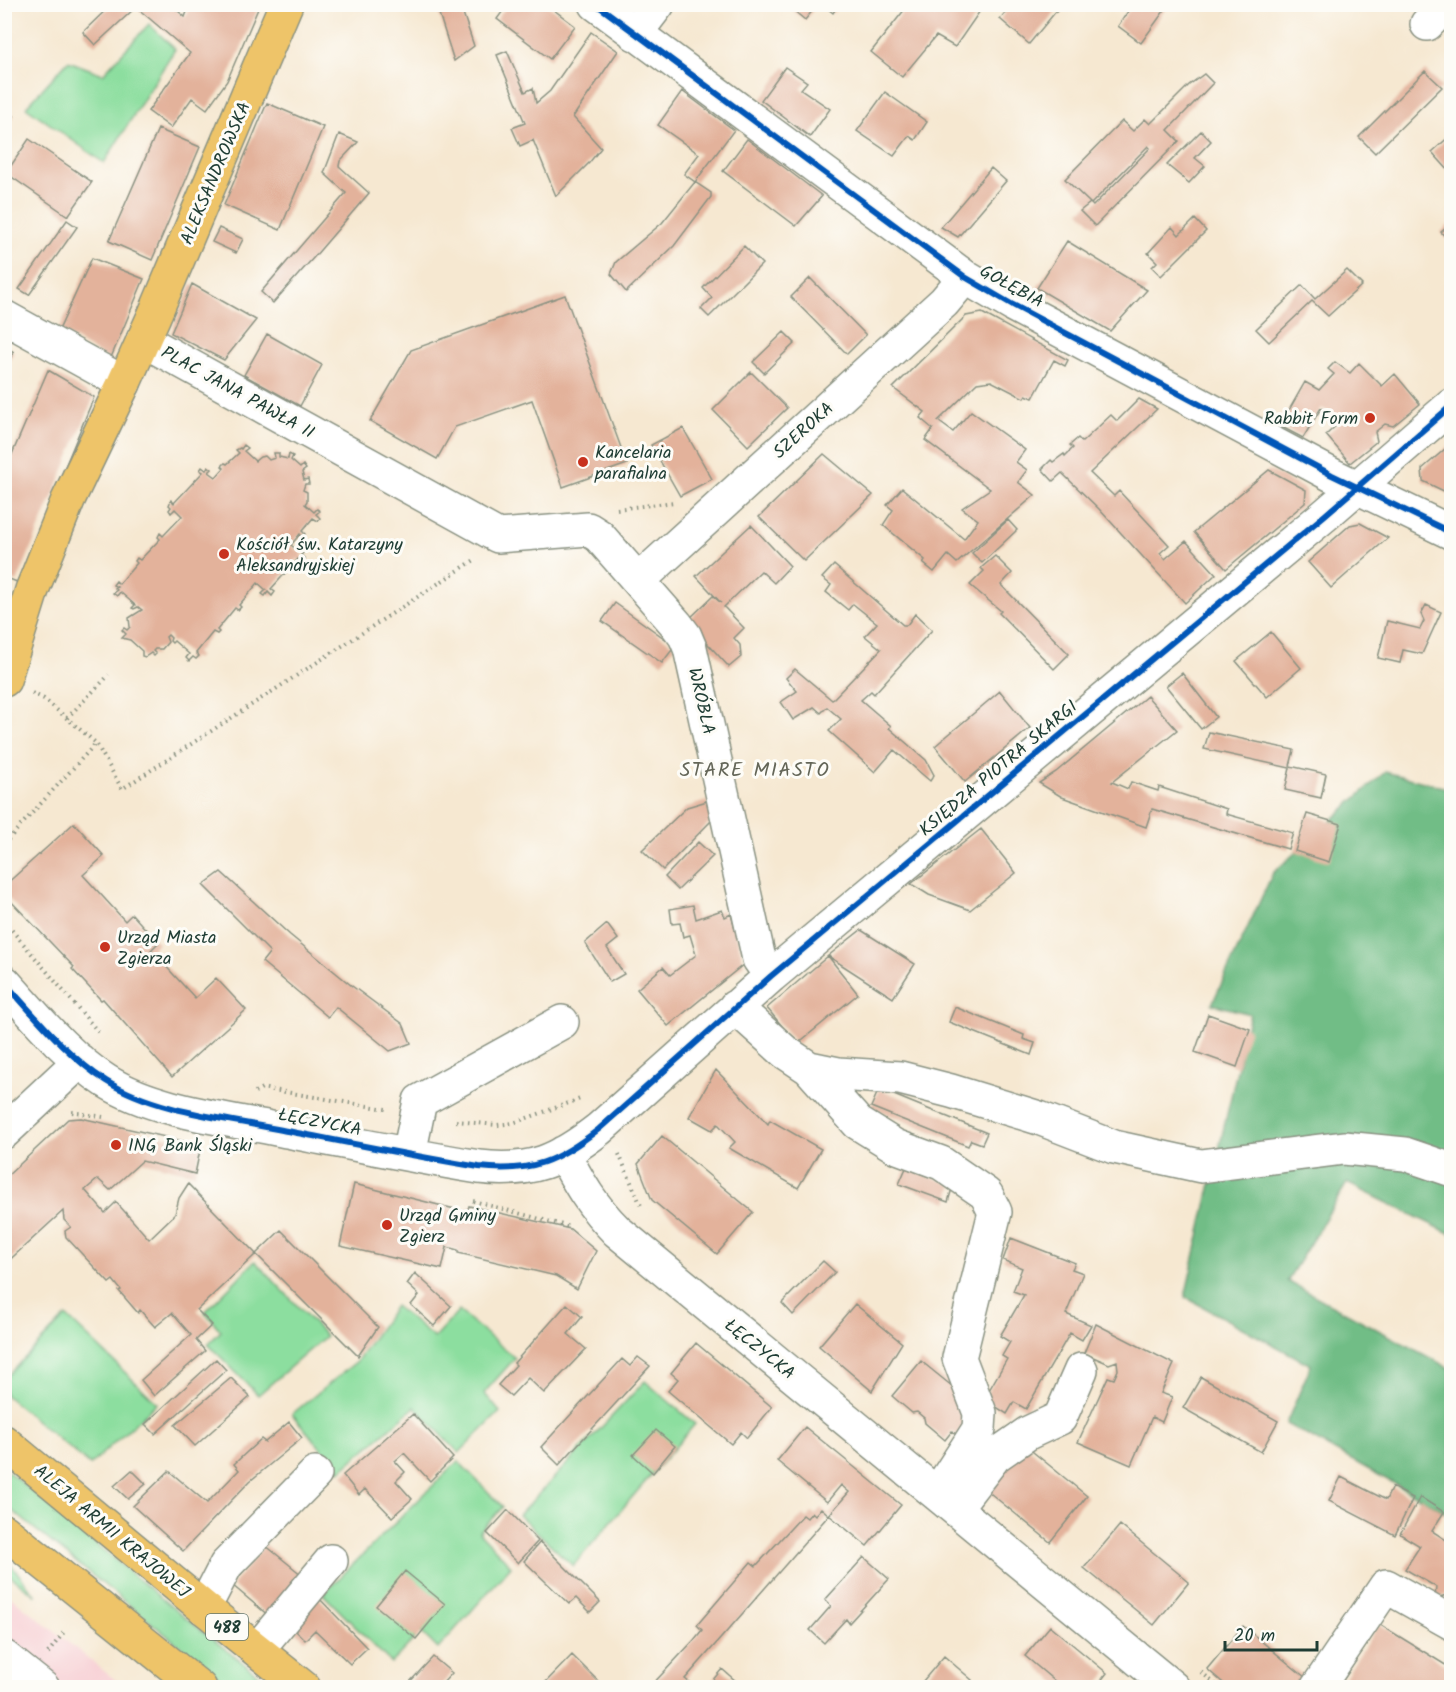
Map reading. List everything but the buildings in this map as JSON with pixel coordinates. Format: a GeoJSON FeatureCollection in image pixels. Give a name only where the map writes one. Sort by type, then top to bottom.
{"type":"FeatureCollection","features":[{"type":"Feature","properties":{"kind":"main road","name":"ALEKSANDROWSKA"},"geometry":{"type":"LineString","coordinates":[[143,340],[286,4]]}},
{"type":"Feature","properties":{"kind":"main road","name":"PLAC JANA PAWŁA II"},"geometry":{"type":"LineString","coordinates":[[14,685],[32,590],[68,500],[143,340]]}},
{"type":"Feature","properties":{"kind":"main road","name":"ALEJA ARMII KRAJOWEJ"},"geometry":{"type":"LineString","coordinates":[[4,1442],[304,1688]]}},
{"type":"Feature","properties":{"kind":"main road"},"geometry":{"type":"LineString","coordinates":[[4,1531],[200,1688]]}},
{"type":"Feature","properties":{"kind":"street","name":"GOŁĘBIA"},"geometry":{"type":"LineString","coordinates":[[596,4],[965,277],[1332,475],[1452,533]]}},
{"type":"Feature","properties":{"kind":"street"},"geometry":{"type":"LineString","coordinates":[[635,34],[658,4]]}},
{"type":"Feature","properties":{"kind":"street","name":"SZEROKA"},"geometry":{"type":"LineString","coordinates":[[639,580],[944,302],[965,277]]}},
{"type":"Feature","properties":{"kind":"street"},"geometry":{"type":"LineString","coordinates":[[4,317],[124,383]]}},
{"type":"Feature","properties":{"kind":"street","name":"PLAC JANA PAWŁA II"},"geometry":{"type":"LineString","coordinates":[[143,340],[498,536]]}},
{"type":"Feature","properties":{"kind":"street","name":"KSIĘDZA PIOTRA SKARGI"},"geometry":{"type":"LineString","coordinates":[[563,1153],[599,1129],[771,976],[1316,523],[1452,405]]}},
{"type":"Feature","properties":{"kind":"street"},"geometry":{"type":"LineString","coordinates":[[498,536],[588,529],[599,536],[639,580]]}},
{"type":"Feature","properties":{"kind":"street","name":"WRÓBLA"},"geometry":{"type":"LineString","coordinates":[[639,580],[685,636],[690,648],[759,959],[771,976]]}},
{"type":"Feature","properties":{"kind":"street"},"geometry":{"type":"LineString","coordinates":[[4,982],[80,1061],[4,1132]]}},
{"type":"Feature","properties":{"kind":"street"},"geometry":{"type":"LineString","coordinates":[[735,1007],[785,1052],[808,1068],[858,1122],[895,1146],[941,1163],[986,1194],[995,1212],[959,1358],[980,1413],[979,1429],[946,1501]]}},
{"type":"Feature","properties":{"kind":"street"},"geometry":{"type":"LineString","coordinates":[[409,1154],[420,1101],[562,1022]]}},
{"type":"Feature","properties":{"kind":"street","name":"ŁĘCZYCKA"},"geometry":{"type":"LineString","coordinates":[[80,1061],[107,1082],[147,1101],[469,1166],[505,1170],[528,1168],[563,1153],[583,1192],[617,1231],[1173,1688]]}},
{"type":"Feature","properties":{"kind":"street"},"geometry":{"type":"LineString","coordinates":[[808,1068],[838,1074],[900,1078],[1039,1118],[1114,1147],[1201,1166],[1344,1148],[1406,1154],[1449,1169]]}},
{"type":"Feature","properties":{"kind":"street"},"geometry":{"type":"LineString","coordinates":[[946,1501],[995,1456],[1028,1433],[1060,1418],[1081,1370]]}},
{"type":"Feature","properties":{"kind":"street"},"geometry":{"type":"LineString","coordinates":[[204,1608],[226,1565],[315,1474]]}},
{"type":"Feature","properties":{"kind":"street"},"geometry":{"type":"LineString","coordinates":[[257,1650],[331,1561]]}},
{"type":"Feature","properties":{"kind":"street"},"geometry":{"type":"LineString","coordinates":[[1317,1688],[1386,1586],[1452,1623]]}},
{"type":"Feature","properties":{"kind":"street"},"geometry":{"type":"LineString","coordinates":[[4,1657],[43,1688]]}},
{"type":"Feature","properties":{"kind":"path"},"geometry":{"type":"LineString","coordinates":[[606,510],[676,502]]}},
{"type":"Feature","properties":{"kind":"path"},"geometry":{"type":"LineString","coordinates":[[14,685],[44,699],[96,743],[122,789],[443,582],[495,546],[498,536]]}},
{"type":"Feature","properties":{"kind":"path"},"geometry":{"type":"LineString","coordinates":[[67,718],[109,675]]}},
{"type":"Feature","properties":{"kind":"path"},"geometry":{"type":"LineString","coordinates":[[4,844],[96,743]]}},
{"type":"Feature","properties":{"kind":"path"},"geometry":{"type":"LineString","coordinates":[[61,1110],[105,1118]]}},
{"type":"Feature","properties":{"kind":"shaded area"},"geometry":{"type":"Polygon","coordinates":[[[5,1592],[124,1687],[5,1687],[5,1592]]]}},
{"type":"Feature","properties":{"kind":"green space"},"geometry":{"type":"Polygon","coordinates":[[[149,24],[175,49],[104,163],[26,107],[68,61],[103,74],[149,24]]]}},
{"type":"Feature","properties":{"kind":"green space"},"geometry":{"type":"Polygon","coordinates":[[[1385,772],[1451,789],[1451,1234],[1347,1183],[1287,1281],[1451,1369],[1451,1515],[1286,1424],[1311,1365],[1185,1297],[1250,1014],[1212,1004],[1273,873],[1385,772]]]}},
{"type":"Feature","properties":{"kind":"green space"},"geometry":{"type":"Polygon","coordinates":[[[255,1261],[326,1336],[258,1395],[208,1344],[221,1331],[205,1312],[255,1261]]]}},
{"type":"Feature","properties":{"kind":"green space"},"geometry":{"type":"Polygon","coordinates":[[[395,1306],[434,1338],[459,1311],[515,1358],[484,1393],[500,1412],[459,1453],[415,1407],[340,1471],[292,1414],[357,1361],[395,1306]]]}},
{"type":"Feature","properties":{"kind":"green space"},"geometry":{"type":"Polygon","coordinates":[[[66,1316],[157,1403],[90,1465],[5,1395],[5,1378],[66,1316]]]}},
{"type":"Feature","properties":{"kind":"green space"},"geometry":{"type":"Polygon","coordinates":[[[645,1381],[695,1424],[573,1566],[519,1515],[645,1381]]]}},
{"type":"Feature","properties":{"kind":"green space"},"geometry":{"type":"Polygon","coordinates":[[[458,1461],[503,1507],[479,1532],[511,1566],[438,1649],[421,1632],[391,1663],[323,1594],[458,1461]]]}},
{"type":"Feature","properties":{"kind":"green space"},"geometry":{"type":"Polygon","coordinates":[[[5,1469],[183,1616],[274,1687],[231,1687],[5,1505],[5,1469]]]}},
{"type":"Feature","properties":{"kind":"green space"},"geometry":{"type":"Polygon","coordinates":[[[5,1557],[36,1596],[5,1572],[5,1557]]]}},
{"type":"Feature","properties":{"kind":"cycle path"},"geometry":{"type":"LineString","coordinates":[[596,4],[965,277],[1013,305],[1332,475],[1452,533]]}},
{"type":"Feature","properties":{"kind":"cycle path"},"geometry":{"type":"LineString","coordinates":[[4,982],[78,1060],[106,1081],[145,1100],[211,1117],[479,1167],[514,1168],[557,1157],[599,1129],[771,976],[1325,515],[1452,405]]}},
{"type":"Feature","properties":{"kind":"place","name":"Rabbit Form"},"geometry":{"type":"Point","coordinates":[1370,418]}},
{"type":"Feature","properties":{"kind":"place","name":"Kancelaria parafialna"},"geometry":{"type":"Point","coordinates":[583,462]}},
{"type":"Feature","properties":{"kind":"place","name":"Kościół św. Katarzyny Aleksandryjskiej"},"geometry":{"type":"Point","coordinates":[224,554]}},
{"type":"Feature","properties":{"kind":"place","name":"Urząd Miasta Zgierza"},"geometry":{"type":"Point","coordinates":[105,947]}},
{"type":"Feature","properties":{"kind":"place","name":"ING Bank Śląski"},"geometry":{"type":"Point","coordinates":[116,1145]}},
{"type":"Feature","properties":{"kind":"place","name":"Urząd Gminy Zgierz"},"geometry":{"type":"Point","coordinates":[387,1225]}},
{"type":"Feature","properties":{"kind":"district","name":"STARE MIASTO"},"geometry":{"type":"Point","coordinates":[755,769]}}]}
